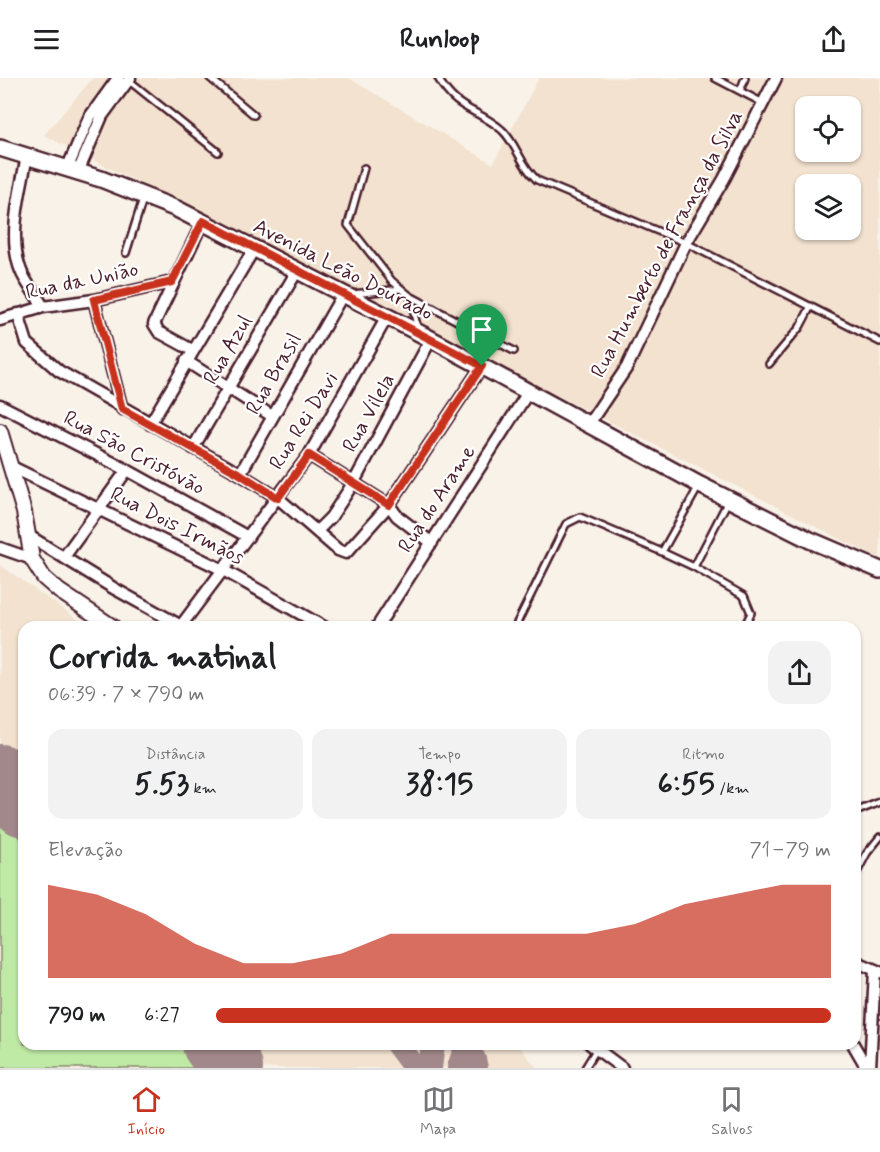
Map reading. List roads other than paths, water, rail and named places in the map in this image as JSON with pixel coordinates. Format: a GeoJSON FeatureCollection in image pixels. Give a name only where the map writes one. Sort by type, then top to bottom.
{"type":"FeatureCollection","features":[{"type":"Feature","properties":{"kind":"main road","name":"Avenida Leão Dourado"},"geometry":{"type":"LineString","coordinates":[[0,148],[144,195],[203,221],[482,366],[729,500],[880,570]]}},
{"type":"Feature","properties":{"kind":"street","name":"Rua Humberto de França da Silva"},"geometry":{"type":"LineString","coordinates":[[588,425],[627,367],[686,243],[724,179],[776,78]]}},
{"type":"Feature","properties":{"kind":"street"},"geometry":{"type":"LineString","coordinates":[[73,170],[102,116],[126,79]]}},
{"type":"Feature","properties":{"kind":"street"},"geometry":{"type":"LineString","coordinates":[[27,155],[16,219],[17,256],[21,272],[43,307]]}},
{"type":"Feature","properties":{"kind":"street"},"geometry":{"type":"LineString","coordinates":[[192,350],[155,327],[155,320],[203,221]]}},
{"type":"Feature","properties":{"kind":"street","name":"Rua Azul"},"geometry":{"type":"LineString","coordinates":[[150,424],[254,249]]}},
{"type":"Feature","properties":{"kind":"street","name":"Rua Azul"},"geometry":{"type":"LineString","coordinates":[[194,448],[297,271]]}},
{"type":"Feature","properties":{"kind":"street","name":"Rua da União"},"geometry":{"type":"LineString","coordinates":[[0,320],[43,307],[94,300],[172,282]]}},
{"type":"Feature","properties":{"kind":"street","name":"Rua Brasil"},"geometry":{"type":"LineString","coordinates":[[240,474],[343,294]]}},
{"type":"Feature","properties":{"kind":"street"},"geometry":{"type":"LineString","coordinates":[[94,300],[122,409]]}},
{"type":"Feature","properties":{"kind":"street"},"geometry":{"type":"LineString","coordinates":[[18,314],[27,343],[59,371],[278,498],[338,550],[346,553],[389,505],[482,366]]}},
{"type":"Feature","properties":{"kind":"street","name":"Rua Rei Davi"},"geometry":{"type":"LineString","coordinates":[[186,621],[309,455],[387,317]]}},
{"type":"Feature","properties":{"kind":"street","name":"Rua Vilela"},"geometry":{"type":"LineString","coordinates":[[317,531],[331,517],[354,482],[425,337]]}},
{"type":"Feature","properties":{"kind":"street"},"geometry":{"type":"LineString","coordinates":[[186,361],[272,416]]}},
{"type":"Feature","properties":{"kind":"street","name":"Rua do Arame"},"geometry":{"type":"LineString","coordinates":[[381,621],[528,391]]}},
{"type":"Feature","properties":{"kind":"street","name":"Rua São Cristóvão"},"geometry":{"type":"LineString","coordinates":[[0,405],[127,470],[248,537]]}},
{"type":"Feature","properties":{"kind":"street"},"geometry":{"type":"LineString","coordinates":[[0,431],[29,536],[32,559],[44,578],[59,591],[104,621]]}},
{"type":"Feature","properties":{"kind":"street"},"geometry":{"type":"LineString","coordinates":[[309,455],[389,505],[397,516],[432,543]]}},
{"type":"Feature","properties":{"kind":"street","name":"Rua Dois Irmãos"},"geometry":{"type":"LineString","coordinates":[[10,466],[223,570],[313,621]]}},
{"type":"Feature","properties":{"kind":"street"},"geometry":{"type":"LineString","coordinates":[[64,557],[127,470]]}},
{"type":"Feature","properties":{"kind":"street"},"geometry":{"type":"LineString","coordinates":[[29,536],[171,621]]}},
{"type":"Feature","properties":{"kind":"street"},"geometry":{"type":"LineString","coordinates":[[0,548],[32,559]]}},
{"type":"Feature","properties":{"kind":"street"},"geometry":{"type":"LineString","coordinates":[[861,964],[878,971],[869,1068]]}},
{"type":"Feature","properties":{"kind":"street"},"geometry":{"type":"LineString","coordinates":[[601,1050],[622,1068]]}},
{"type":"Feature","properties":{"kind":"street"},"geometry":{"type":"LineString","coordinates":[[857,1050],[869,1068]]}},
{"type":"Feature","properties":{"kind":"lane"},"geometry":{"type":"LineString","coordinates":[[210,78],[254,115]]}},
{"type":"Feature","properties":{"kind":"lane"},"geometry":{"type":"LineString","coordinates":[[438,78],[456,102],[503,131],[526,171],[537,180],[686,243],[880,342]]}},
{"type":"Feature","properties":{"kind":"lane"},"geometry":{"type":"LineString","coordinates":[[715,78],[763,103]]}},
{"type":"Feature","properties":{"kind":"lane"},"geometry":{"type":"LineString","coordinates":[[740,91],[745,78]]}},
{"type":"Feature","properties":{"kind":"lane"},"geometry":{"type":"LineString","coordinates":[[126,79],[218,152]]}},
{"type":"Feature","properties":{"kind":"lane"},"geometry":{"type":"LineString","coordinates":[[364,168],[348,225],[401,289],[410,296],[514,351]]}},
{"type":"Feature","properties":{"kind":"lane"},"geometry":{"type":"LineString","coordinates":[[126,253],[144,195]]}},
{"type":"Feature","properties":{"kind":"lane"},"geometry":{"type":"LineString","coordinates":[[343,294],[401,289]]}},
{"type":"Feature","properties":{"kind":"lane"},"geometry":{"type":"LineString","coordinates":[[410,296],[425,337]]}},
{"type":"Feature","properties":{"kind":"lane"},"geometry":{"type":"LineString","coordinates":[[769,364],[800,327],[811,306]]}},
{"type":"Feature","properties":{"kind":"lane"},"geometry":{"type":"LineString","coordinates":[[662,552],[700,484]]}},
{"type":"Feature","properties":{"kind":"lane"},"geometry":{"type":"LineString","coordinates":[[694,567],[729,500]]}},
{"type":"Feature","properties":{"kind":"lane"},"geometry":{"type":"LineString","coordinates":[[517,621],[566,524],[580,517],[694,567],[744,596],[751,613],[747,621]]}},
{"type":"Feature","properties":{"kind":"lane"},"geometry":{"type":"LineString","coordinates":[[861,810],[880,802]]}},
{"type":"Feature","properties":{"kind":"lane"},"geometry":{"type":"LineString","coordinates":[[861,864],[880,837]]}},
{"type":"Feature","properties":{"kind":"lane"},"geometry":{"type":"LineString","coordinates":[[586,1068],[594,1050]]}}]}
